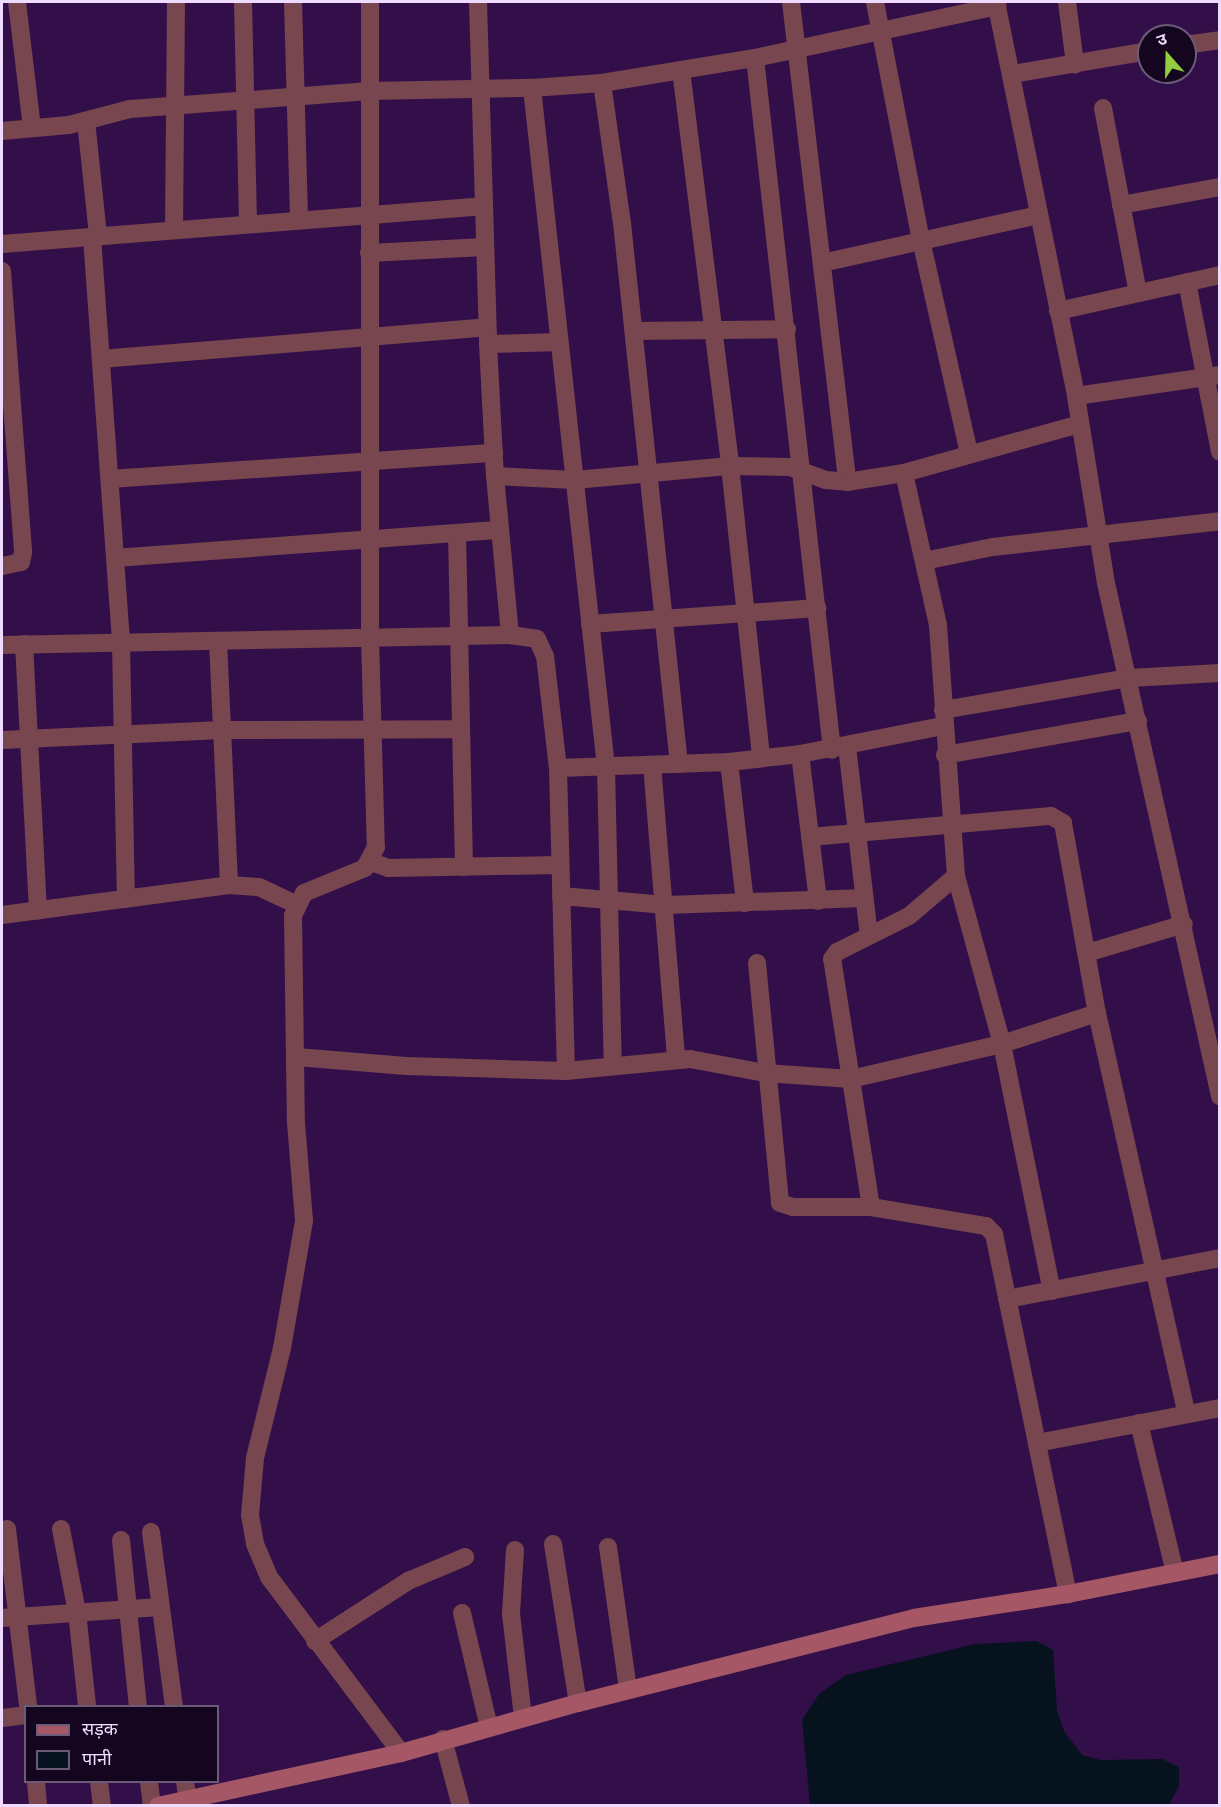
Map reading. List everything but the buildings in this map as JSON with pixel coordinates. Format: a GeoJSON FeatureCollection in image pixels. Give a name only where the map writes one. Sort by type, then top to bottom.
{"type":"FeatureCollection","features":[{"type":"Feature","properties":{"kind":"street"},"geometry":{"type":"LineString","coordinates":[[17,2],[32,128]]}},
{"type":"Feature","properties":{"kind":"street"},"geometry":{"type":"LineString","coordinates":[[174,230],[176,2]]}},
{"type":"Feature","properties":{"kind":"street"},"geometry":{"type":"LineString","coordinates":[[243,2],[248,224]]}},
{"type":"Feature","properties":{"kind":"street"},"geometry":{"type":"LineString","coordinates":[[292,2],[299,220]]}},
{"type":"Feature","properties":{"kind":"street"},"geometry":{"type":"LineString","coordinates":[[370,2],[370,638],[376,847],[371,862],[355,872],[315,886],[304,893],[293,916],[302,1247],[255,1458],[250,1515],[255,1544],[269,1577],[401,1753]]}},
{"type":"Feature","properties":{"kind":"street"},"geometry":{"type":"LineString","coordinates":[[478,2],[487,335],[495,476],[510,635]]}},
{"type":"Feature","properties":{"kind":"street"},"geometry":{"type":"LineString","coordinates":[[791,2],[847,482]]}},
{"type":"Feature","properties":{"kind":"street"},"geometry":{"type":"LineString","coordinates":[[875,2],[921,240],[969,453]]}},
{"type":"Feature","properties":{"kind":"street"},"geometry":{"type":"LineString","coordinates":[[1066,2],[1075,64]]}},
{"type":"Feature","properties":{"kind":"street"},"geometry":{"type":"LineString","coordinates":[[2,131],[86,122],[120,111],[245,100],[369,91],[481,87],[532,88],[602,83],[754,58],[881,32],[996,4],[1013,74],[1038,215],[1076,396],[1106,583],[1184,924],[1220,1096]]}},
{"type":"Feature","properties":{"kind":"street"},"geometry":{"type":"LineString","coordinates":[[1197,43],[1220,40]]}},
{"type":"Feature","properties":{"kind":"street"},"geometry":{"type":"LineString","coordinates":[[1013,74],[1137,53]]}},
{"type":"Feature","properties":{"kind":"street"},"geometry":{"type":"LineString","coordinates":[[754,58],[787,329],[817,609],[839,748],[856,832],[869,936]]}},
{"type":"Feature","properties":{"kind":"street"},"geometry":{"type":"LineString","coordinates":[[681,70],[730,466],[761,758]]}},
{"type":"Feature","properties":{"kind":"street"},"geometry":{"type":"LineString","coordinates":[[602,83],[634,331],[666,617],[679,764]]}},
{"type":"Feature","properties":{"kind":"street"},"geometry":{"type":"LineString","coordinates":[[532,88],[606,767],[612,900],[613,1066]]}},
{"type":"Feature","properties":{"kind":"street"},"geometry":{"type":"LineString","coordinates":[[1103,108],[1138,294]]}},
{"type":"Feature","properties":{"kind":"street"},"geometry":{"type":"LineString","coordinates":[[86,122],[121,643],[126,899]]}},
{"type":"Feature","properties":{"kind":"street"},"geometry":{"type":"LineString","coordinates":[[1121,205],[1220,187]]}},
{"type":"Feature","properties":{"kind":"street"},"geometry":{"type":"LineString","coordinates":[[2,244],[483,206]]}},
{"type":"Feature","properties":{"kind":"street"},"geometry":{"type":"LineString","coordinates":[[822,262],[1038,215]]}},
{"type":"Feature","properties":{"kind":"street"},"geometry":{"type":"LineString","coordinates":[[369,253],[484,247]]}},
{"type":"Feature","properties":{"kind":"street"},"geometry":{"type":"LineString","coordinates":[[2,271],[5,359],[23,552],[21,562],[2,566]]}},
{"type":"Feature","properties":{"kind":"street"},"geometry":{"type":"LineString","coordinates":[[1058,311],[1220,275]]}},
{"type":"Feature","properties":{"kind":"street"},"geometry":{"type":"LineString","coordinates":[[1187,282],[1212,376],[1220,452]]}},
{"type":"Feature","properties":{"kind":"street"},"geometry":{"type":"LineString","coordinates":[[634,331],[787,329]]}},
{"type":"Feature","properties":{"kind":"street"},"geometry":{"type":"LineString","coordinates":[[101,359],[370,336],[487,335],[559,342]]}},
{"type":"Feature","properties":{"kind":"street"},"geometry":{"type":"LineString","coordinates":[[1076,396],[1212,376]]}},
{"type":"Feature","properties":{"kind":"street"},"geometry":{"type":"LineString","coordinates":[[495,476],[575,480],[730,466],[802,469],[825,480],[847,482],[904,472],[1079,424]]}},
{"type":"Feature","properties":{"kind":"street"},"geometry":{"type":"LineString","coordinates":[[110,479],[494,453]]}},
{"type":"Feature","properties":{"kind":"street"},"geometry":{"type":"LineString","coordinates":[[904,472],[938,626],[945,755],[956,876],[1002,1044],[1052,1291]]}},
{"type":"Feature","properties":{"kind":"street"},"geometry":{"type":"LineString","coordinates":[[924,561],[993,547],[1100,537],[1220,521]]}},
{"type":"Feature","properties":{"kind":"street"},"geometry":{"type":"LineString","coordinates":[[115,558],[500,530]]}},
{"type":"Feature","properties":{"kind":"street"},"geometry":{"type":"LineString","coordinates":[[457,533],[464,867]]}},
{"type":"Feature","properties":{"kind":"street"},"geometry":{"type":"LineString","coordinates":[[590,624],[745,611],[817,609]]}},
{"type":"Feature","properties":{"kind":"street"},"geometry":{"type":"LineString","coordinates":[[2,645],[510,635],[537,639],[545,656],[558,768],[566,1071]]}},
{"type":"Feature","properties":{"kind":"street"},"geometry":{"type":"LineString","coordinates":[[218,640],[229,885]]}},
{"type":"Feature","properties":{"kind":"street"},"geometry":{"type":"LineString","coordinates":[[24,644],[27,739],[38,911]]}},
{"type":"Feature","properties":{"kind":"street"},"geometry":{"type":"LineString","coordinates":[[558,768],[729,762],[800,754],[839,748],[943,718],[1129,678],[1220,673]]}},
{"type":"Feature","properties":{"kind":"street"},"geometry":{"type":"LineString","coordinates":[[945,755],[1138,721]]}},
{"type":"Feature","properties":{"kind":"street"},"geometry":{"type":"LineString","coordinates":[[2,740],[222,730],[462,729]]}},
{"type":"Feature","properties":{"kind":"street"},"geometry":{"type":"LineString","coordinates":[[800,754],[818,901]]}},
{"type":"Feature","properties":{"kind":"street"},"geometry":{"type":"LineString","coordinates":[[729,762],[745,903]]}},
{"type":"Feature","properties":{"kind":"street"},"geometry":{"type":"LineString","coordinates":[[652,765],[666,905],[676,1059]]}},
{"type":"Feature","properties":{"kind":"street"},"geometry":{"type":"LineString","coordinates":[[810,837],[951,823],[1059,818],[1066,831],[1097,1013],[1187,1414]]}},
{"type":"Feature","properties":{"kind":"street"},"geometry":{"type":"LineString","coordinates":[[371,862],[388,868],[560,865]]}},
{"type":"Feature","properties":{"kind":"street"},"geometry":{"type":"LineString","coordinates":[[871,1207],[832,959],[837,952],[909,916],[956,876]]}},
{"type":"Feature","properties":{"kind":"street"},"geometry":{"type":"LineString","coordinates":[[2,915],[229,885],[259,887],[297,905]]}},
{"type":"Feature","properties":{"kind":"street"},"geometry":{"type":"LineString","coordinates":[[561,896],[666,905],[864,898]]}},
{"type":"Feature","properties":{"kind":"street"},"geometry":{"type":"LineString","coordinates":[[1087,953],[1184,924]]}},
{"type":"Feature","properties":{"kind":"street"},"geometry":{"type":"LineString","coordinates":[[757,963],[765,1073],[780,1203],[792,1207],[871,1207],[991,1228],[1068,1594]]}},
{"type":"Feature","properties":{"kind":"street"},"geometry":{"type":"LineString","coordinates":[[297,1057],[406,1066],[566,1071],[676,1059],[765,1073],[851,1079],[1002,1044],[1097,1013]]}},
{"type":"Feature","properties":{"kind":"street"},"geometry":{"type":"LineString","coordinates":[[1007,1299],[1220,1258]]}},
{"type":"Feature","properties":{"kind":"street"},"geometry":{"type":"LineString","coordinates":[[1037,1443],[1220,1408]]}},
{"type":"Feature","properties":{"kind":"street"},"geometry":{"type":"LineString","coordinates":[[1139,1423],[1175,1573]]}},
{"type":"Feature","properties":{"kind":"street"},"geometry":{"type":"LineString","coordinates":[[7,1529],[10,1618],[28,1705]]}},
{"type":"Feature","properties":{"kind":"street"},"geometry":{"type":"LineString","coordinates":[[61,1529],[77,1612],[87,1705]]}},
{"type":"Feature","properties":{"kind":"street"},"geometry":{"type":"LineString","coordinates":[[151,1532],[174,1705]]}},
{"type":"Feature","properties":{"kind":"street"},"geometry":{"type":"LineString","coordinates":[[121,1540],[138,1705]]}},
{"type":"Feature","properties":{"kind":"street"},"geometry":{"type":"LineString","coordinates":[[553,1544],[578,1703]]}},
{"type":"Feature","properties":{"kind":"street"},"geometry":{"type":"LineString","coordinates":[[608,1547],[628,1690]]}},
{"type":"Feature","properties":{"kind":"street"},"geometry":{"type":"LineString","coordinates":[[514,1550],[511,1614],[523,1718]]}},
{"type":"Feature","properties":{"kind":"street"},"geometry":{"type":"LineString","coordinates":[[315,1641],[408,1581],[465,1557]]}},
{"type":"Feature","properties":{"kind":"street"},"geometry":{"type":"LineString","coordinates":[[158,1806],[229,1798],[578,1703],[914,1618],[1068,1594],[1220,1564]]}},
{"type":"Feature","properties":{"kind":"street"},"geometry":{"type":"LineString","coordinates":[[10,1618],[160,1607]]}},
{"type":"Feature","properties":{"kind":"street"},"geometry":{"type":"LineString","coordinates":[[462,1613],[489,1727]]}},
{"type":"Feature","properties":{"kind":"street"},"geometry":{"type":"LineString","coordinates":[[2,1718],[24,1715]]}},
{"type":"Feature","properties":{"kind":"street"},"geometry":{"type":"LineString","coordinates":[[443,1739],[461,1806]]}},
{"type":"Feature","properties":{"kind":"street"},"geometry":{"type":"LineString","coordinates":[[36,1783],[38,1806]]}},
{"type":"Feature","properties":{"kind":"street"},"geometry":{"type":"LineString","coordinates":[[99,1783],[102,1806]]}},
{"type":"Feature","properties":{"kind":"street"},"geometry":{"type":"LineString","coordinates":[[149,1783],[152,1806]]}},
{"type":"Feature","properties":{"kind":"street"},"geometry":{"type":"LineString","coordinates":[[185,1783],[188,1803]]}},
{"type":"Feature","properties":{"kind":"water"},"geometry":{"type":"Polygon","coordinates":[[[1037,1641],[1053,1650],[1057,1710],[1064,1731],[1082,1755],[1100,1760],[1162,1759],[1179,1767],[1179,1786],[1169,1805],[810,1805],[802,1720],[819,1694],[846,1675],[975,1644],[1037,1641]]]}}]}
